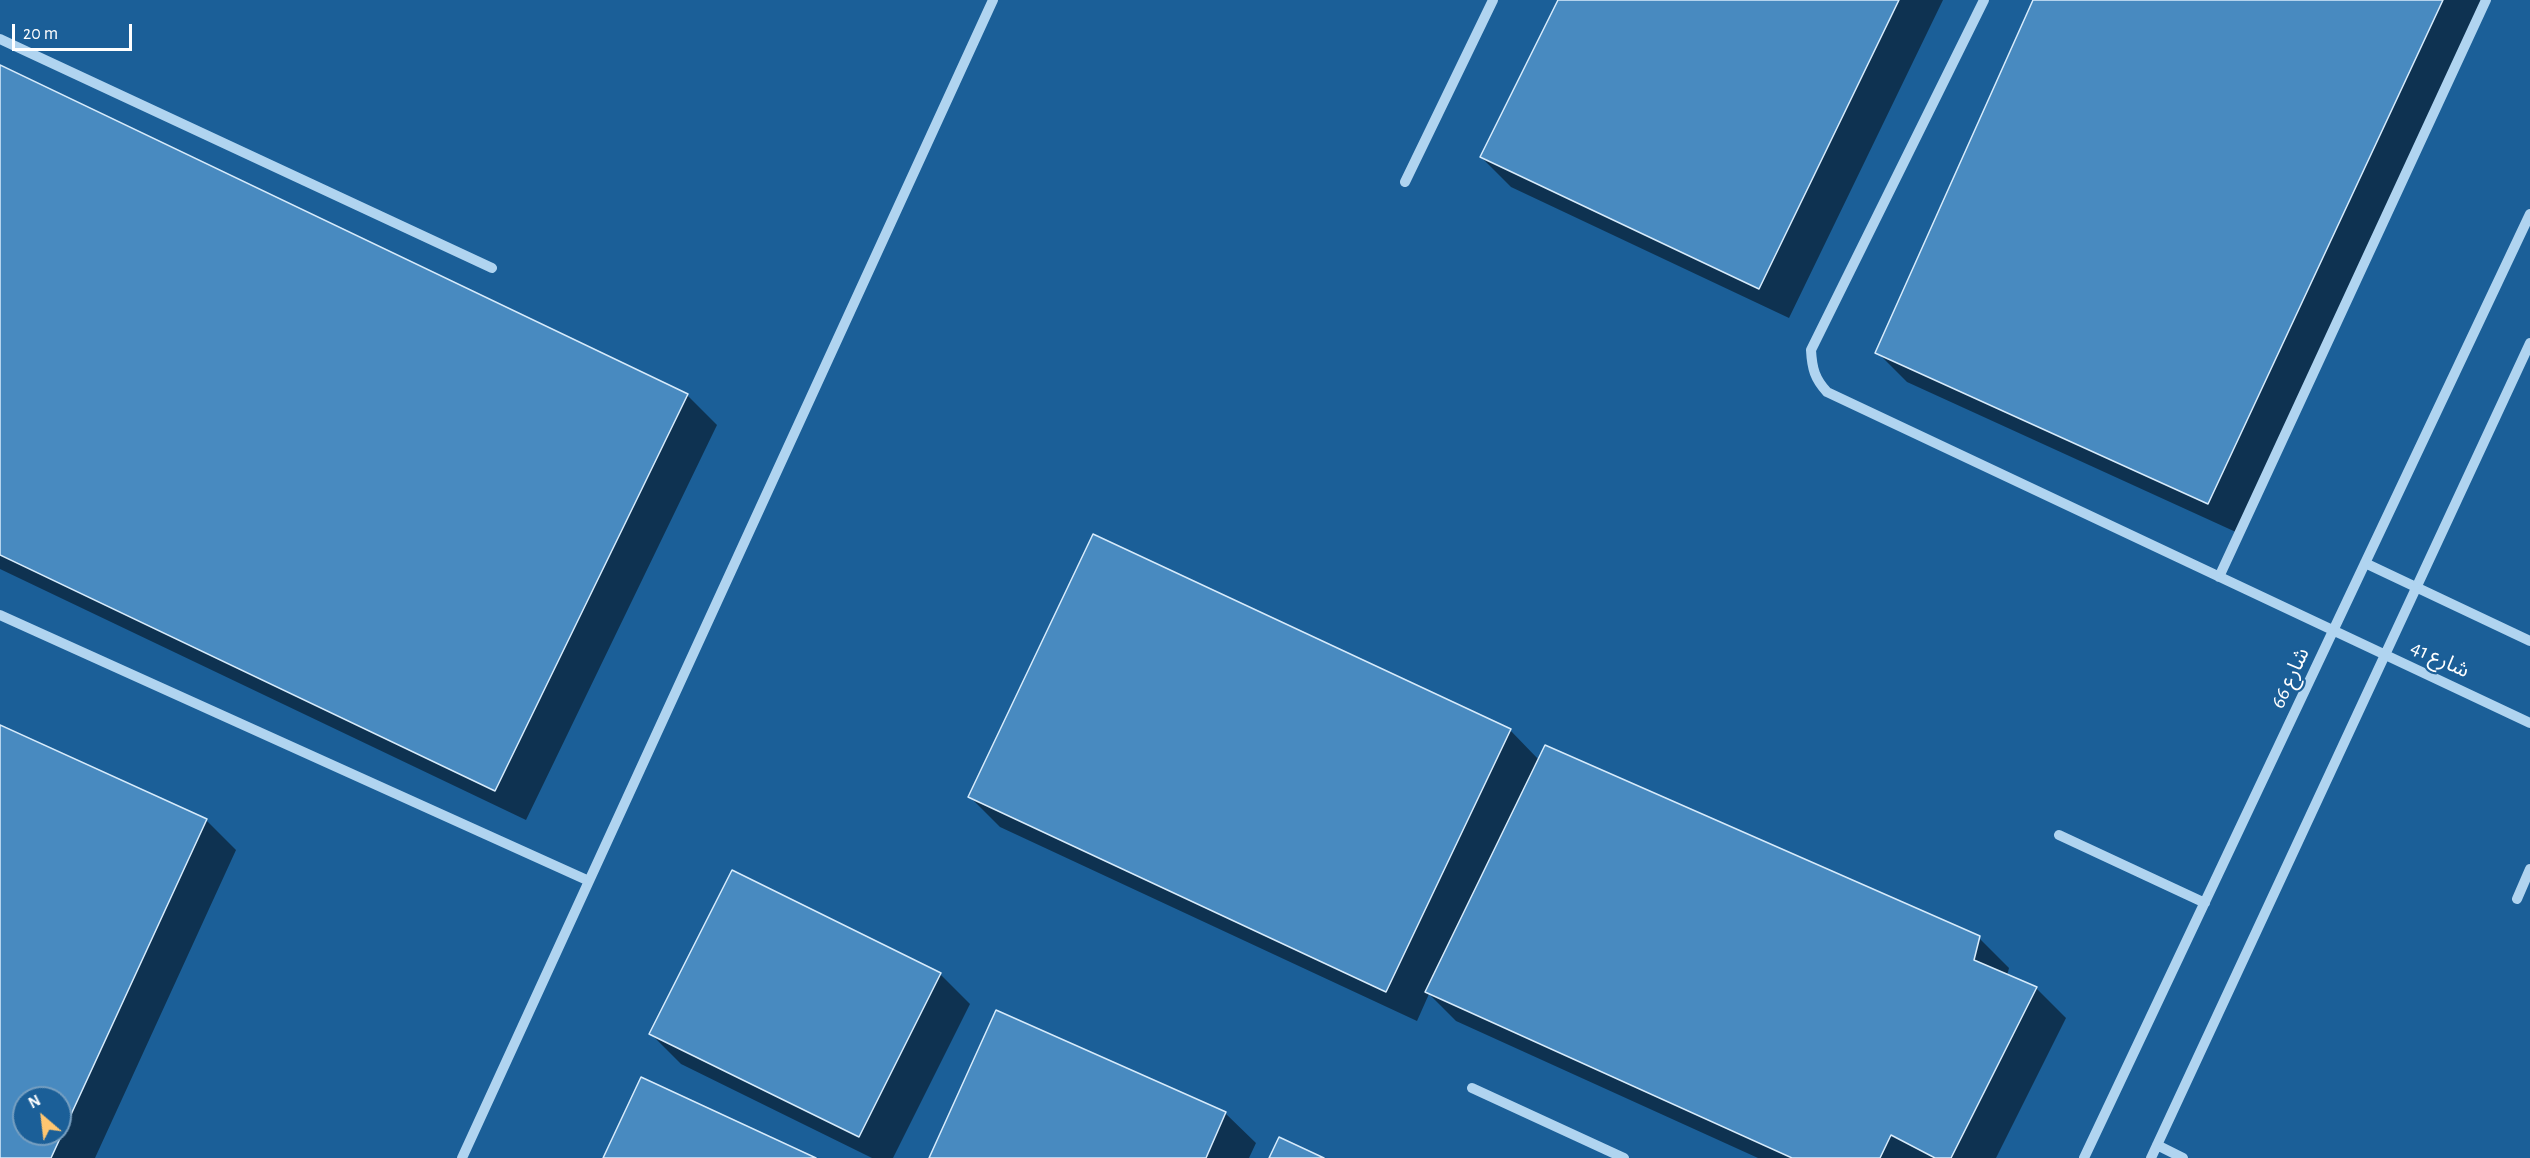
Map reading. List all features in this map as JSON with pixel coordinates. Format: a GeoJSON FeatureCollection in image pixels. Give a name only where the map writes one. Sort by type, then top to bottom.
{"type":"FeatureCollection","features":[{"type":"Feature","properties":{"kind":"lane"},"geometry":{"type":"LineString","coordinates":[[462,1158],[993,0]]}},
{"type":"Feature","properties":{"kind":"lane"},"geometry":{"type":"LineString","coordinates":[[1406,182],[1493,0]]}},
{"type":"Feature","properties":{"kind":"lane","name":"شارع 41"},"geometry":{"type":"LineString","coordinates":[[1984,0],[1811,350],[1812,370],[1817,381],[1827,392],[2530,723]]}},
{"type":"Feature","properties":{"kind":"lane"},"geometry":{"type":"LineString","coordinates":[[2219,577],[2486,0]]}},
{"type":"Feature","properties":{"kind":"lane"},"geometry":{"type":"LineString","coordinates":[[0,39],[492,268]]}},
{"type":"Feature","properties":{"kind":"lane","name":"شارع 66"},"geometry":{"type":"LineString","coordinates":[[2084,1158],[2530,214]]}},
{"type":"Feature","properties":{"kind":"lane"},"geometry":{"type":"LineString","coordinates":[[2151,1158],[2530,343]]}},
{"type":"Feature","properties":{"kind":"lane"},"geometry":{"type":"LineString","coordinates":[[2365,563],[2530,641]]}},
{"type":"Feature","properties":{"kind":"lane"},"geometry":{"type":"LineString","coordinates":[[0,615],[589,881]]}},
{"type":"Feature","properties":{"kind":"lane"},"geometry":{"type":"LineString","coordinates":[[2060,835],[2205,903]]}},
{"type":"Feature","properties":{"kind":"lane"},"geometry":{"type":"LineString","coordinates":[[2517,898],[2530,869]]}},
{"type":"Feature","properties":{"kind":"lane"},"geometry":{"type":"LineString","coordinates":[[1472,1088],[1624,1158]]}},
{"type":"Feature","properties":{"kind":"lane"},"geometry":{"type":"LineString","coordinates":[[2157,1145],[2183,1158]]}},
{"type":"Feature","properties":{"kind":"building"},"geometry":{"type":"Polygon","coordinates":[[[1558,0],[1899,0],[1759,289],[1480,157],[1558,0]]]}},
{"type":"Feature","properties":{"kind":"building"},"geometry":{"type":"Polygon","coordinates":[[[2033,0],[2443,0],[2208,504],[1875,353],[2033,0]]]}},
{"type":"Feature","properties":{"kind":"building"},"geometry":{"type":"Polygon","coordinates":[[[0,65],[688,394],[495,791],[0,555],[0,65]]]}},
{"type":"Feature","properties":{"kind":"building"},"geometry":{"type":"Polygon","coordinates":[[[1093,534],[1511,729],[1386,992],[968,797],[1093,534]]]}},
{"type":"Feature","properties":{"kind":"building"},"geometry":{"type":"Polygon","coordinates":[[[0,725],[207,819],[72,1112],[72,1086],[12,1086],[12,1146],[57,1146],[51,1158],[0,1158],[0,725]]]}},
{"type":"Feature","properties":{"kind":"building"},"geometry":{"type":"Polygon","coordinates":[[[1545,745],[1980,936],[1974,960],[2037,987],[1951,1158],[1935,1158],[1891,1135],[1880,1158],[1792,1158],[1425,992],[1545,745]]]}},
{"type":"Feature","properties":{"kind":"building"},"geometry":{"type":"Polygon","coordinates":[[[732,870],[941,973],[859,1137],[649,1034],[732,870]]]}},
{"type":"Feature","properties":{"kind":"building"},"geometry":{"type":"Polygon","coordinates":[[[996,1010],[1226,1112],[1206,1158],[929,1158],[996,1010]]]}},
{"type":"Feature","properties":{"kind":"building"},"geometry":{"type":"Polygon","coordinates":[[[641,1077],[816,1158],[603,1158],[641,1077]]]}},
{"type":"Feature","properties":{"kind":"building"},"geometry":{"type":"Polygon","coordinates":[[[1279,1137],[1324,1158],[1269,1158],[1279,1137]]]}}]}
